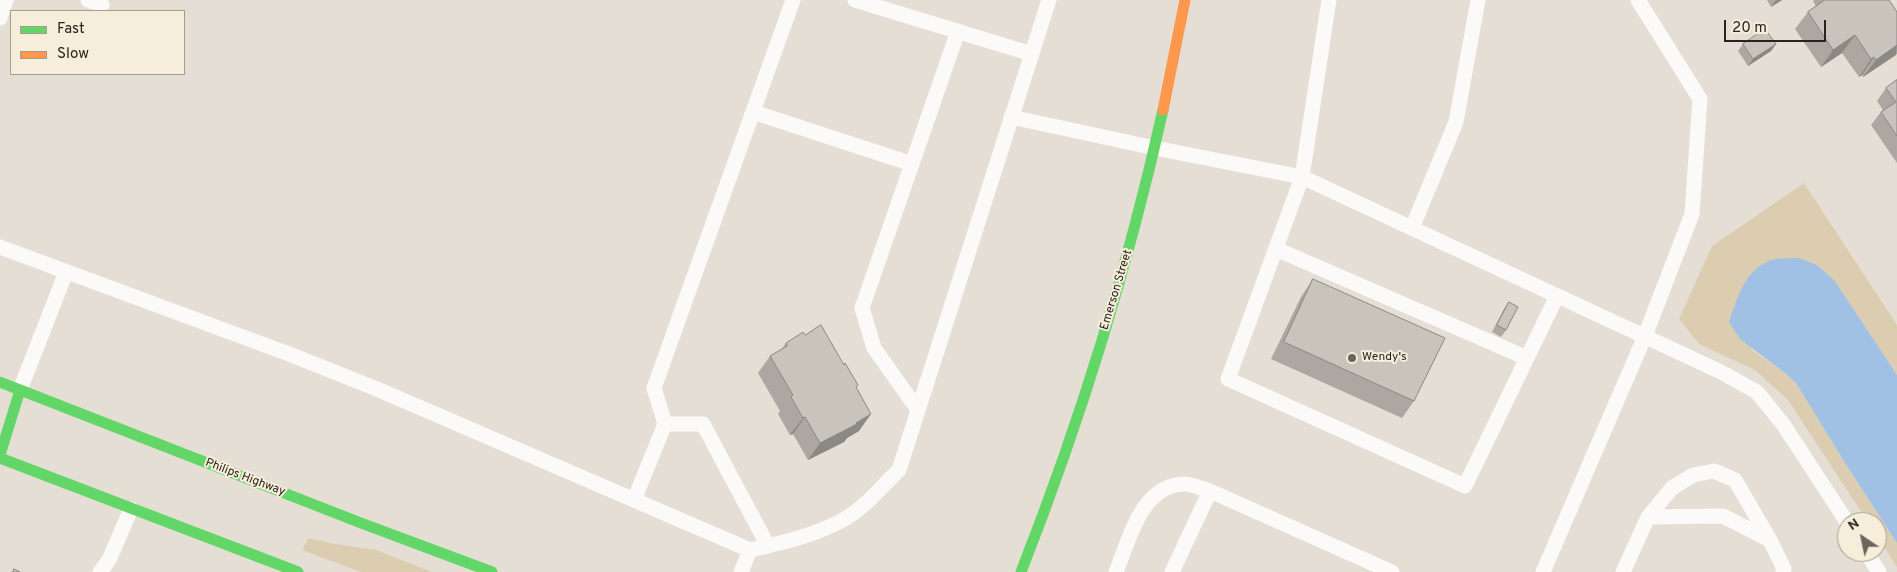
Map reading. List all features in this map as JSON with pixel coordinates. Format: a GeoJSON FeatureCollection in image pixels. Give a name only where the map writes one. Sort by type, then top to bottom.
{"type":"FeatureCollection","features":[{"type":"Feature","properties":{"kind":"main road","name":"Emerson Street"},"geometry":{"type":"LineString","coordinates":[[1021,572],[1086,392],[1125,265],[1155,148],[1186,0]]}},
{"type":"Feature","properties":{"kind":"main road","name":"Philips Highway"},"geometry":{"type":"LineString","coordinates":[[0,382],[492,572]]}},
{"type":"Feature","properties":{"kind":"main road"},"geometry":{"type":"LineString","coordinates":[[20,390],[0,456],[131,509],[298,572]]}},
{"type":"Feature","properties":{"kind":"lane"},"geometry":{"type":"LineString","coordinates":[[0,18],[6,0]]}},
{"type":"Feature","properties":{"kind":"lane"},"geometry":{"type":"LineString","coordinates":[[634,500],[665,424],[654,388],[793,0]]}},
{"type":"Feature","properties":{"kind":"lane"},"geometry":{"type":"LineString","coordinates":[[855,0],[1032,54]]}},
{"type":"Feature","properties":{"kind":"lane"},"geometry":{"type":"LineString","coordinates":[[0,247],[290,354],[377,389],[750,550],[768,546],[800,538],[843,520],[867,502],[899,470],[1049,0]]}},
{"type":"Feature","properties":{"kind":"lane"},"geometry":{"type":"LineString","coordinates":[[1329,0],[1302,177],[1228,379],[1465,486],[1557,296]]}},
{"type":"Feature","properties":{"kind":"lane"},"geometry":{"type":"LineString","coordinates":[[1412,228],[1456,122],[1478,0]]}},
{"type":"Feature","properties":{"kind":"lane"},"geometry":{"type":"LineString","coordinates":[[1544,572],[1645,336],[1692,214],[1700,99],[1638,0]]}},
{"type":"Feature","properties":{"kind":"lane"},"geometry":{"type":"LineString","coordinates":[[918,410],[874,348],[862,308],[958,31]]}},
{"type":"Feature","properties":{"kind":"lane"},"geometry":{"type":"LineString","coordinates":[[753,112],[912,164]]}},
{"type":"Feature","properties":{"kind":"lane"},"geometry":{"type":"LineString","coordinates":[[1012,117],[1302,177],[1721,372],[1758,392],[1783,424],[1840,512]]}},
{"type":"Feature","properties":{"kind":"lane"},"geometry":{"type":"LineString","coordinates":[[1276,250],[1527,358]]}},
{"type":"Feature","properties":{"kind":"lane"},"geometry":{"type":"LineString","coordinates":[[20,390],[66,272]]}},
{"type":"Feature","properties":{"kind":"lane"},"geometry":{"type":"LineString","coordinates":[[665,424],[702,424],[768,546]]}},
{"type":"Feature","properties":{"kind":"lane"},"geometry":{"type":"LineString","coordinates":[[1623,572],[1648,517],[1672,488],[1693,476],[1714,472],[1735,480],[1770,540],[1784,570],[1783,572]]}},
{"type":"Feature","properties":{"kind":"lane"},"geometry":{"type":"LineString","coordinates":[[1116,572],[1143,508],[1158,491],[1184,484],[1210,491],[1392,572]]}},
{"type":"Feature","properties":{"kind":"lane"},"geometry":{"type":"LineString","coordinates":[[1172,572],[1210,491]]}},
{"type":"Feature","properties":{"kind":"lane"},"geometry":{"type":"LineString","coordinates":[[100,572],[109,560],[131,509]]}},
{"type":"Feature","properties":{"kind":"lane"},"geometry":{"type":"LineString","coordinates":[[1648,517],[1723,516],[1770,540]]}},
{"type":"Feature","properties":{"kind":"lane"},"geometry":{"type":"LineString","coordinates":[[741,572],[750,550]]}},
{"type":"Feature","properties":{"kind":"shaded area"},"geometry":{"type":"Polygon","coordinates":[[[1804,183],[1897,325],[1897,375],[1835,281],[1751,349],[1796,383],[1877,512],[1861,512],[1788,400],[1755,370],[1699,344],[1679,319],[1712,246],[1804,183]]]}},
{"type":"Feature","properties":{"kind":"shaded area"},"geometry":{"type":"Polygon","coordinates":[[[1887,528],[1897,543],[1897,567],[1887,552],[1887,528]]]}},
{"type":"Feature","properties":{"kind":"shaded area"},"geometry":{"type":"Polygon","coordinates":[[[308,538],[376,550],[432,572],[361,572],[302,550],[308,538]]]}},
{"type":"Feature","properties":{"kind":"water"},"geometry":{"type":"Polygon","coordinates":[[[1784,258],[1799,258],[1817,265],[1835,281],[1897,375],[1897,543],[1887,528],[1887,512],[1877,512],[1796,383],[1740,339],[1729,322],[1744,284],[1750,275],[1765,263],[1784,258]]]}},
{"type":"Feature","properties":{"kind":"building"},"geometry":{"type":"Polygon","coordinates":[[[1825,0],[1889,0],[1897,12],[1897,45],[1876,60],[1874,57],[1871,59],[1855,35],[1833,50],[1808,12],[1825,0]]]}},
{"type":"Feature","properties":{"kind":"building"},"geometry":{"type":"Polygon","coordinates":[[[1765,29],[1776,44],[1753,59],[1743,44],[1765,29]]]}},
{"type":"Feature","properties":{"kind":"building"},"geometry":{"type":"Polygon","coordinates":[[[1897,80],[1897,136],[1881,112],[1896,102],[1886,88],[1897,80]]]}},
{"type":"Feature","properties":{"kind":"building","name":"Wendy's"},"geometry":{"type":"Polygon","coordinates":[[[1313,279],[1445,338],[1414,401],[1284,342],[1313,279]]]}},
{"type":"Feature","properties":{"kind":"building"},"geometry":{"type":"Polygon","coordinates":[[[1509,302],[1518,307],[1506,330],[1497,325],[1509,302]]]}},
{"type":"Feature","properties":{"kind":"building"},"geometry":{"type":"Polygon","coordinates":[[[821,325],[858,385],[856,387],[871,414],[857,424],[820,443],[805,417],[803,418],[791,397],[793,395],[770,356],[787,346],[786,343],[803,332],[805,335],[821,325]]]}},
{"type":"Feature","properties":{"kind":"traffic: fast"},"geometry":{"type":"LineString","coordinates":[[1021,572],[1043,516],[1101,344],[1134,227],[1163,110]]}},
{"type":"Feature","properties":{"kind":"traffic: fast"},"geometry":{"type":"LineString","coordinates":[[0,382],[492,572]]}},
{"type":"Feature","properties":{"kind":"traffic: fast"},"geometry":{"type":"LineString","coordinates":[[0,455],[20,390]]}},
{"type":"Feature","properties":{"kind":"traffic: fast"},"geometry":{"type":"LineString","coordinates":[[0,458],[298,572]]}},
{"type":"Feature","properties":{"kind":"traffic: slow"},"geometry":{"type":"LineString","coordinates":[[1163,110],[1185,0]]}},
{"type":"Feature","properties":{"kind":"place","name":"Wendy's"},"geometry":{"type":"Point","coordinates":[1352,358]}}]}
